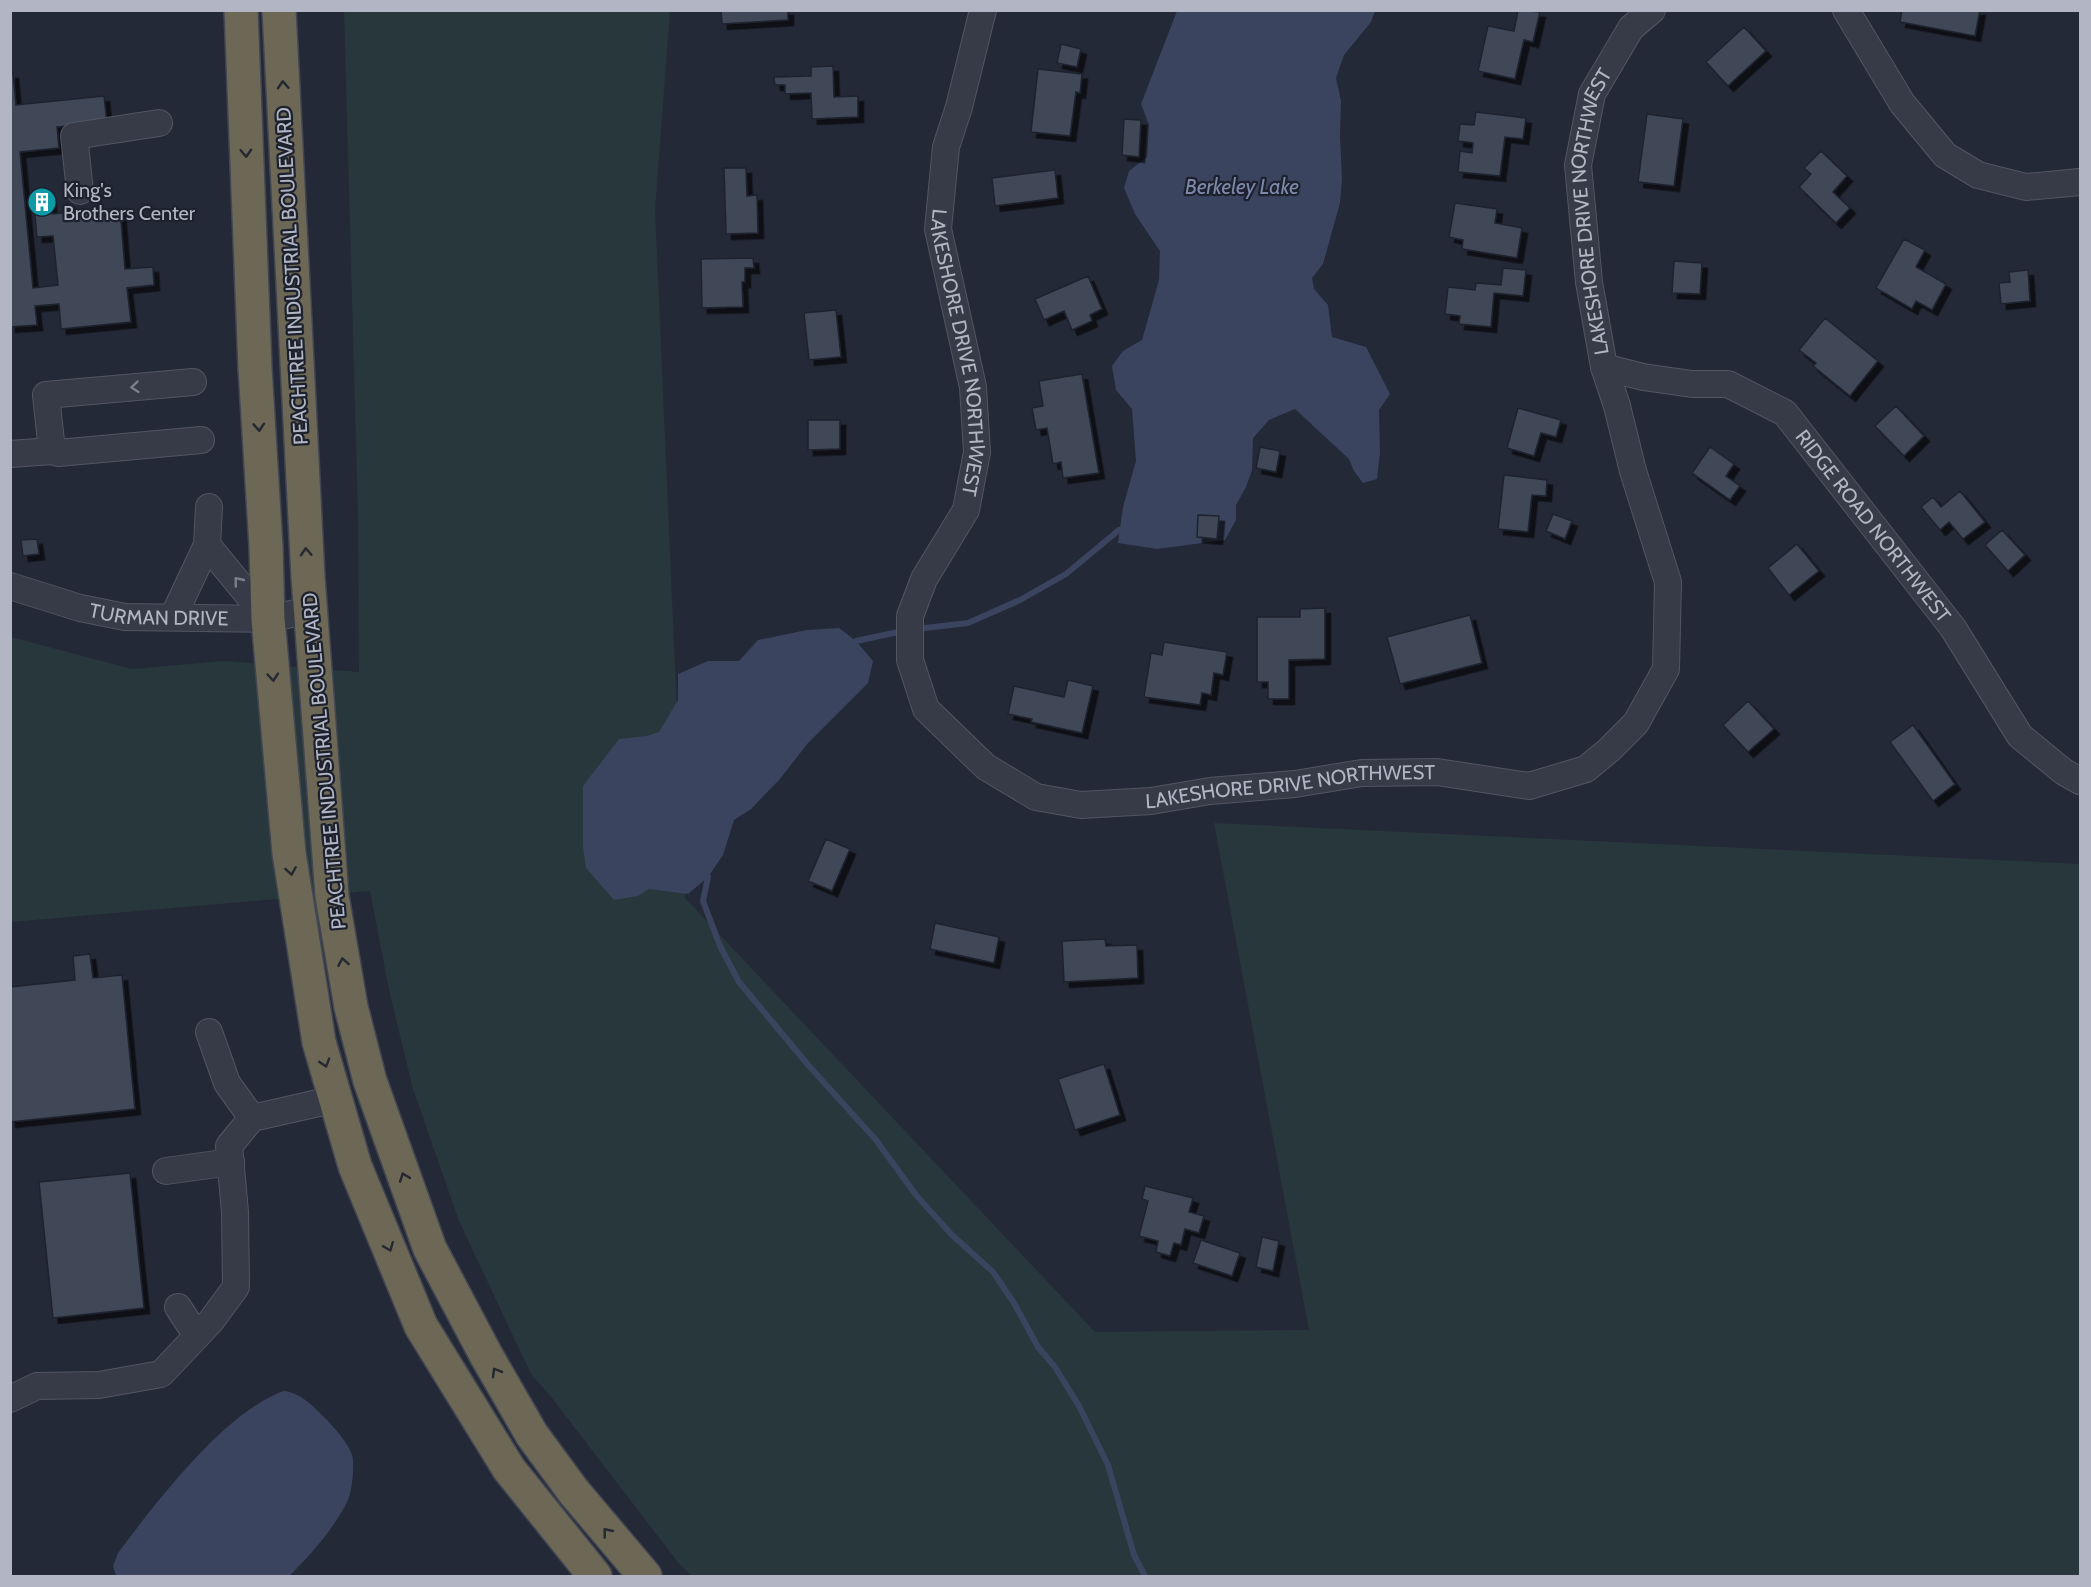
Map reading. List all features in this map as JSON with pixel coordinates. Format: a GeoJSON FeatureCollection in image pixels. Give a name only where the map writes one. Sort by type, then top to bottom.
{"type":"FeatureCollection","features":[{"type":"Feature","properties":{"kind":"highway","name":"PEACHTREE INDUSTRIAL BOULEVARD"},"geometry":{"type":"LineString","coordinates":[[241,10],[255,368],[268,618],[289,853],[319,1042],[355,1166],[421,1326],[509,1469],[595,1576]]}},
{"type":"Feature","properties":{"kind":"highway","name":"PEACHTREE INDUSTRIAL BOULEVARD"},"geometry":{"type":"LineString","coordinates":[[279,10],[310,610],[332,896],[351,1006],[370,1081],[430,1249],[486,1355],[532,1435],[574,1492],[645,1576]]}},
{"type":"Feature","properties":{"kind":"street","name":"LAKESHORE DRIVE NORTHWEST"},"geometry":{"type":"LineString","coordinates":[[982,10],[959,107],[946,147],[938,230],[973,387],[976,452],[966,510],[924,579],[910,616],[910,660],[926,709],[986,767],[1036,797],[1081,805],[1149,801],[1210,791],[1295,784],[1362,773],[1437,772],[1529,786],[1586,769],[1636,723],[1666,669],[1668,582],[1633,471],[1617,406],[1604,367],[1589,282],[1578,165],[1592,94],[1631,28],[1652,10]]}},
{"type":"Feature","properties":{"kind":"street"},"geometry":{"type":"LineString","coordinates":[[1846,10],[1902,103],[1945,155],[1978,175],[2026,187],[2080,182]]}},
{"type":"Feature","properties":{"kind":"street"},"geometry":{"type":"LineString","coordinates":[[80,191],[74,136],[159,123]]}},
{"type":"Feature","properties":{"kind":"street","name":"RIDGE ROAD NORTHWEST"},"geometry":{"type":"LineString","coordinates":[[1604,367],[1644,377],[1692,384],[1728,384],[1785,413],[1953,628],[2020,736],[2064,772],[2080,781]]}},
{"type":"Feature","properties":{"kind":"street"},"geometry":{"type":"LineString","coordinates":[[52,451],[46,395],[193,382]]}},
{"type":"Feature","properties":{"kind":"street"},"geometry":{"type":"LineString","coordinates":[[10,454],[52,451],[58,453],[201,440]]}},
{"type":"Feature","properties":{"kind":"street"},"geometry":{"type":"LineString","coordinates":[[173,618],[207,544],[210,507]]}},
{"type":"Feature","properties":{"kind":"street"},"geometry":{"type":"LineString","coordinates":[[207,544],[268,618]]}},
{"type":"Feature","properties":{"kind":"street","name":"TURMAN DRIVE"},"geometry":{"type":"LineString","coordinates":[[10,586],[80,608],[125,617],[268,618],[310,610]]}},
{"type":"Feature","properties":{"kind":"street"},"geometry":{"type":"LineString","coordinates":[[209,1032],[227,1083],[252,1118]]}},
{"type":"Feature","properties":{"kind":"street"},"geometry":{"type":"LineString","coordinates":[[10,1399],[38,1386],[99,1385],[161,1374],[211,1321],[236,1287],[235,1212],[229,1146],[252,1118],[336,1099]]}},
{"type":"Feature","properties":{"kind":"street"},"geometry":{"type":"LineString","coordinates":[[166,1171],[231,1162]]}},
{"type":"Feature","properties":{"kind":"street"},"geometry":{"type":"LineString","coordinates":[[178,1307],[197,1336]]}},
{"type":"Feature","properties":{"kind":"shaded area"},"geometry":{"type":"Polygon","coordinates":[[[344,11],[670,11],[655,209],[685,898],[1095,1332],[1309,1330],[1214,823],[2080,864],[2080,1576],[692,1576],[680,1565],[531,1374],[459,1221],[413,1089],[389,990],[370,891],[11,922],[11,637],[132,669],[224,661],[359,672],[358,514],[344,11]]]}},
{"type":"Feature","properties":{"kind":"water","name":"Berkeley Lake"},"geometry":{"type":"Polygon","coordinates":[[[1177,11],[1375,11],[1371,22],[1344,55],[1336,78],[1341,101],[1340,203],[1323,264],[1312,278],[1314,289],[1328,305],[1332,337],[1366,347],[1390,394],[1379,410],[1380,453],[1377,479],[1363,483],[1349,459],[1295,409],[1269,420],[1253,438],[1252,470],[1236,505],[1236,520],[1225,540],[1157,549],[1118,543],[1123,507],[1136,461],[1132,409],[1116,390],[1112,366],[1123,351],[1142,340],[1159,280],[1160,251],[1135,214],[1124,188],[1129,171],[1147,157],[1149,125],[1141,104],[1177,11]]]}},
{"type":"Feature","properties":{"kind":"water"},"geometry":{"type":"Polygon","coordinates":[[[839,628],[856,641],[873,661],[868,683],[808,743],[779,780],[751,809],[734,820],[723,855],[708,877],[688,894],[649,889],[638,896],[614,900],[586,868],[583,847],[583,786],[619,739],[647,736],[659,732],[678,700],[678,674],[708,661],[739,661],[758,640],[807,630],[839,628]]]}},
{"type":"Feature","properties":{"kind":"water"},"geometry":{"type":"Polygon","coordinates":[[[284,1391],[301,1397],[320,1413],[344,1441],[353,1459],[353,1478],[348,1500],[322,1541],[289,1576],[116,1576],[113,1566],[118,1553],[171,1485],[215,1438],[238,1418],[261,1402],[284,1391]]]}},
{"type":"Feature","properties":{"kind":"building"},"geometry":{"type":"Polygon","coordinates":[[[721,10],[788,10],[788,20],[722,24],[721,10]]]}},
{"type":"Feature","properties":{"kind":"building"},"geometry":{"type":"Polygon","coordinates":[[[1518,10],[1540,12],[1533,42],[1524,40],[1515,79],[1478,71],[1488,26],[1514,31],[1518,10]]]}},
{"type":"Feature","properties":{"kind":"building"},"geometry":{"type":"Polygon","coordinates":[[[1902,10],[1980,10],[1975,36],[1900,22],[1902,10]]]}},
{"type":"Feature","properties":{"kind":"building"},"geometry":{"type":"Polygon","coordinates":[[[1744,27],[1766,51],[1728,86],[1706,62],[1744,27]]]}},
{"type":"Feature","properties":{"kind":"building"},"geometry":{"type":"Polygon","coordinates":[[[1061,44],[1081,49],[1077,67],[1057,63],[1061,44]]]}},
{"type":"Feature","properties":{"kind":"building"},"geometry":{"type":"Polygon","coordinates":[[[833,66],[834,97],[858,96],[858,117],[812,119],[811,93],[785,94],[785,85],[775,85],[774,77],[811,76],[811,67],[833,66]]]}},
{"type":"Feature","properties":{"kind":"building"},"geometry":{"type":"Polygon","coordinates":[[[1038,69],[1082,74],[1080,93],[1076,92],[1070,136],[1031,132],[1038,69]]]}},
{"type":"Feature","properties":{"kind":"building","name":"King's Brothers Center"},"geometry":{"type":"Polygon","coordinates":[[[10,73],[13,73],[16,105],[104,96],[107,123],[57,127],[59,148],[20,152],[33,288],[58,285],[53,236],[37,237],[33,196],[50,194],[52,214],[120,208],[125,269],[153,267],[154,285],[127,288],[131,322],[61,329],[59,304],[35,306],[37,325],[10,327],[10,73]]]}},
{"type":"Feature","properties":{"kind":"building"},"geometry":{"type":"Polygon","coordinates":[[[1476,112],[1526,118],[1523,139],[1505,137],[1500,176],[1458,172],[1460,151],[1472,153],[1473,143],[1458,141],[1460,124],[1474,125],[1476,112]]]}},
{"type":"Feature","properties":{"kind":"building"},"geometry":{"type":"Polygon","coordinates":[[[1647,114],[1683,119],[1674,186],[1638,182],[1647,114]]]}},
{"type":"Feature","properties":{"kind":"building"},"geometry":{"type":"Polygon","coordinates":[[[1124,119],[1141,120],[1139,157],[1122,155],[1124,119]]]}},
{"type":"Feature","properties":{"kind":"building"},"geometry":{"type":"Polygon","coordinates":[[[1821,151],[1847,176],[1833,192],[1850,208],[1836,223],[1799,187],[1811,174],[1804,168],[1821,151]]]}},
{"type":"Feature","properties":{"kind":"building"},"geometry":{"type":"Polygon","coordinates":[[[724,168],[746,168],[747,196],[757,195],[758,233],[726,234],[724,168]]]}},
{"type":"Feature","properties":{"kind":"building"},"geometry":{"type":"Polygon","coordinates":[[[1055,170],[1058,198],[995,206],[992,178],[1055,170]]]}},
{"type":"Feature","properties":{"kind":"building"},"geometry":{"type":"Polygon","coordinates":[[[1455,203],[1497,209],[1495,223],[1522,228],[1517,258],[1462,249],[1463,240],[1449,237],[1455,203]]]}},
{"type":"Feature","properties":{"kind":"building"},"geometry":{"type":"Polygon","coordinates":[[[1904,239],[1925,250],[1916,267],[1946,284],[1932,310],[1916,301],[1912,309],[1876,288],[1904,239]]]}},
{"type":"Feature","properties":{"kind":"building"},"geometry":{"type":"Polygon","coordinates":[[[753,258],[754,268],[745,268],[745,282],[742,282],[743,307],[702,308],[701,259],[753,258]]]}},
{"type":"Feature","properties":{"kind":"building"},"geometry":{"type":"Polygon","coordinates":[[[1674,261],[1702,263],[1700,294],[1672,293],[1674,261]]]}},
{"type":"Feature","properties":{"kind":"building"},"geometry":{"type":"Polygon","coordinates":[[[1503,268],[1526,270],[1523,296],[1494,293],[1491,327],[1459,324],[1460,316],[1445,314],[1448,287],[1475,290],[1476,283],[1501,285],[1503,268]]]}},
{"type":"Feature","properties":{"kind":"building"},"geometry":{"type":"Polygon","coordinates":[[[2028,270],[2030,301],[2001,304],[1999,283],[2010,282],[2009,272],[2028,270]]]}},
{"type":"Feature","properties":{"kind":"building"},"geometry":{"type":"Polygon","coordinates":[[[1088,276],[1102,309],[1090,315],[1092,321],[1072,330],[1064,311],[1044,320],[1035,299],[1088,276]]]}},
{"type":"Feature","properties":{"kind":"building"},"geometry":{"type":"Polygon","coordinates":[[[836,310],[841,357],[809,360],[804,313],[836,310]]]}},
{"type":"Feature","properties":{"kind":"building"},"geometry":{"type":"Polygon","coordinates":[[[1825,318],[1878,361],[1850,396],[1813,366],[1816,363],[1799,350],[1825,318]]]}},
{"type":"Feature","properties":{"kind":"building"},"geometry":{"type":"Polygon","coordinates":[[[1082,374],[1099,473],[1063,478],[1061,462],[1053,464],[1047,428],[1036,430],[1032,408],[1043,406],[1039,381],[1082,374]]]}},
{"type":"Feature","properties":{"kind":"building"},"geometry":{"type":"Polygon","coordinates":[[[1896,406],[1924,436],[1904,456],[1875,426],[1896,406]]]}},
{"type":"Feature","properties":{"kind":"building"},"geometry":{"type":"Polygon","coordinates":[[[1518,408],[1561,420],[1556,437],[1541,433],[1534,456],[1507,448],[1518,408]]]}},
{"type":"Feature","properties":{"kind":"building"},"geometry":{"type":"Polygon","coordinates":[[[808,420],[840,420],[840,449],[808,450],[808,420]]]}},
{"type":"Feature","properties":{"kind":"building"},"geometry":{"type":"Polygon","coordinates":[[[1260,447],[1280,451],[1276,472],[1256,468],[1260,447]]]}},
{"type":"Feature","properties":{"kind":"building"},"geometry":{"type":"Polygon","coordinates":[[[1710,447],[1734,464],[1726,476],[1740,486],[1730,500],[1692,473],[1710,447]]]}},
{"type":"Feature","properties":{"kind":"building"},"geometry":{"type":"Polygon","coordinates":[[[1504,475],[1547,480],[1546,496],[1532,495],[1528,532],[1498,529],[1504,475]]]}},
{"type":"Feature","properties":{"kind":"building"},"geometry":{"type":"Polygon","coordinates":[[[1960,491],[1985,522],[1963,539],[1949,522],[1940,530],[1921,507],[1933,497],[1941,507],[1960,491]]]}},
{"type":"Feature","properties":{"kind":"building"},"geometry":{"type":"Polygon","coordinates":[[[1553,514],[1572,521],[1565,539],[1546,531],[1553,514]]]}},
{"type":"Feature","properties":{"kind":"building"},"geometry":{"type":"Polygon","coordinates":[[[1198,515],[1219,516],[1217,539],[1197,537],[1198,515]]]}},
{"type":"Feature","properties":{"kind":"building"},"geometry":{"type":"Polygon","coordinates":[[[2002,530],[2025,555],[2008,571],[1985,545],[2002,530]]]}},
{"type":"Feature","properties":{"kind":"building"},"geometry":{"type":"Polygon","coordinates":[[[37,539],[39,554],[23,556],[21,540],[37,539]]]}},
{"type":"Feature","properties":{"kind":"building"},"geometry":{"type":"Polygon","coordinates":[[[1797,544],[1819,571],[1789,595],[1768,568],[1797,544]]]}},
{"type":"Feature","properties":{"kind":"building"},"geometry":{"type":"Polygon","coordinates":[[[1325,608],[1325,659],[1289,660],[1289,699],[1268,699],[1268,682],[1257,682],[1257,617],[1300,617],[1300,609],[1325,608]]]}},
{"type":"Feature","properties":{"kind":"building"},"geometry":{"type":"Polygon","coordinates":[[[1470,615],[1482,663],[1400,684],[1387,637],[1470,615]]]}},
{"type":"Feature","properties":{"kind":"building"},"geometry":{"type":"Polygon","coordinates":[[[1164,642],[1227,652],[1223,675],[1214,673],[1211,695],[1202,693],[1200,705],[1144,697],[1151,653],[1162,655],[1164,642]]]}},
{"type":"Feature","properties":{"kind":"building"},"geometry":{"type":"Polygon","coordinates":[[[1068,680],[1093,686],[1082,733],[1031,722],[1032,719],[1008,714],[1014,686],[1064,697],[1068,680]]]}},
{"type":"Feature","properties":{"kind":"building"},"geometry":{"type":"Polygon","coordinates":[[[1748,701],[1774,729],[1748,752],[1723,725],[1748,701]]]}},
{"type":"Feature","properties":{"kind":"building"},"geometry":{"type":"Polygon","coordinates":[[[1913,725],[1955,784],[1933,801],[1890,742],[1913,725]]]}},
{"type":"Feature","properties":{"kind":"building"},"geometry":{"type":"Polygon","coordinates":[[[826,839],[850,849],[832,891],[808,881],[826,839]]]}},
{"type":"Feature","properties":{"kind":"building"},"geometry":{"type":"Polygon","coordinates":[[[935,923],[999,937],[994,963],[930,949],[935,923]]]}},
{"type":"Feature","properties":{"kind":"building"},"geometry":{"type":"Polygon","coordinates":[[[1105,939],[1106,946],[1137,945],[1138,978],[1064,982],[1062,941],[1105,939]]]}},
{"type":"Feature","properties":{"kind":"building"},"geometry":{"type":"Polygon","coordinates":[[[90,954],[93,978],[122,975],[135,1109],[10,1122],[10,987],[75,980],[73,956],[90,954]]]}},
{"type":"Feature","properties":{"kind":"building"},"geometry":{"type":"Polygon","coordinates":[[[1104,1064],[1120,1115],[1075,1130],[1058,1079],[1104,1064]]]}},
{"type":"Feature","properties":{"kind":"building"},"geometry":{"type":"Polygon","coordinates":[[[130,1173],[144,1308],[53,1318],[39,1182],[130,1173]]]}},
{"type":"Feature","properties":{"kind":"building"},"geometry":{"type":"Polygon","coordinates":[[[1145,1186],[1193,1198],[1189,1212],[1204,1216],[1199,1233],[1185,1229],[1181,1245],[1174,1243],[1170,1256],[1156,1252],[1158,1241],[1139,1236],[1148,1201],[1142,1199],[1145,1186]]]}},
{"type":"Feature","properties":{"kind":"building"},"geometry":{"type":"Polygon","coordinates":[[[1262,1237],[1279,1241],[1273,1271],[1256,1267],[1262,1237]]]}},
{"type":"Feature","properties":{"kind":"building"},"geometry":{"type":"Polygon","coordinates":[[[1201,1240],[1240,1253],[1232,1276],[1193,1263],[1201,1240]]]}},
{"type":"Feature","properties":{"kind":"waterway"},"geometry":{"type":"LineString","coordinates":[[916,629],[968,623],[1020,600],[1066,574],[1119,530]]}},
{"type":"Feature","properties":{"kind":"waterway"},"geometry":{"type":"LineString","coordinates":[[856,641],[903,631]]}},
{"type":"Feature","properties":{"kind":"waterway"},"geometry":{"type":"LineString","coordinates":[[708,877],[703,901],[720,946],[739,982],[809,1066],[876,1140],[916,1195],[951,1234],[993,1272],[1014,1303],[1038,1347],[1055,1367],[1079,1406],[1108,1465],[1134,1555],[1145,1576]]}},
{"type":"Feature","properties":{"kind":"place","name":"King's Brothers Center"},"geometry":{"type":"Point","coordinates":[42,202]}}]}
